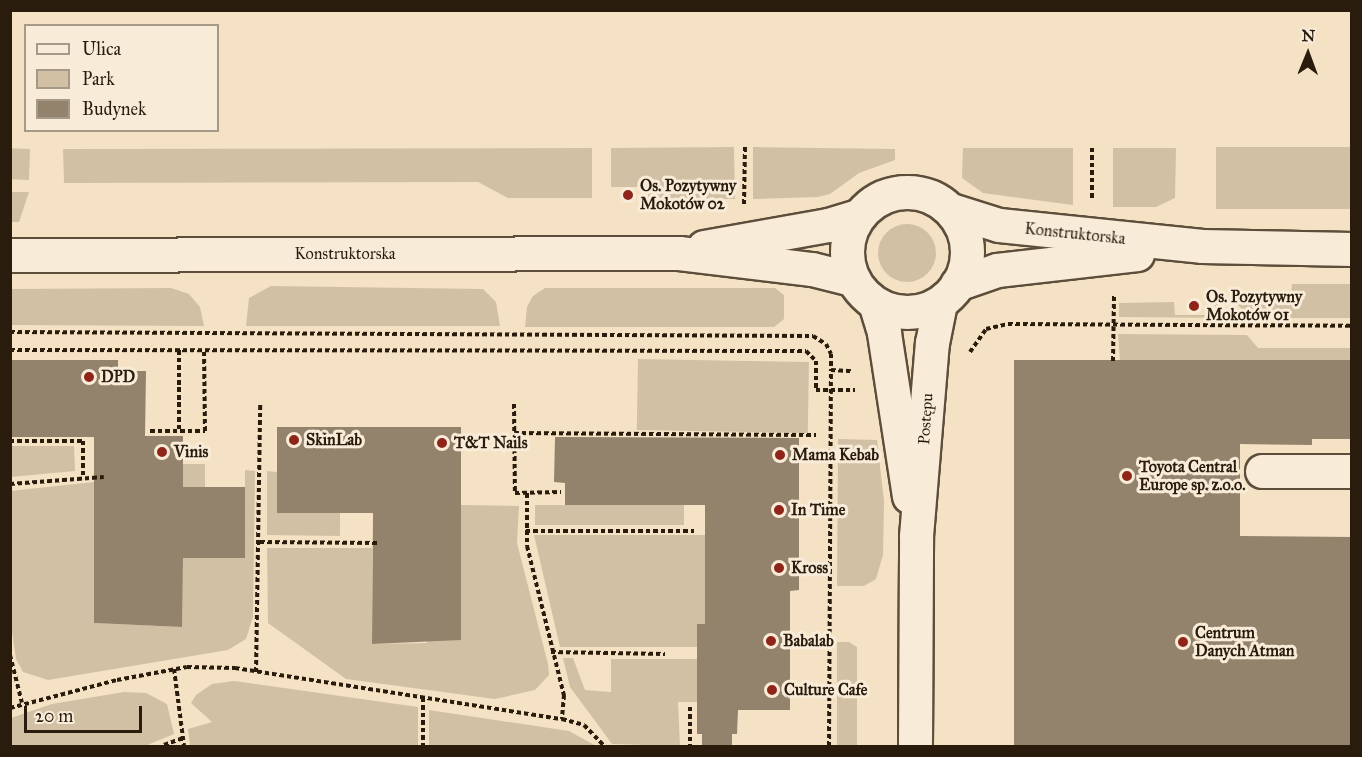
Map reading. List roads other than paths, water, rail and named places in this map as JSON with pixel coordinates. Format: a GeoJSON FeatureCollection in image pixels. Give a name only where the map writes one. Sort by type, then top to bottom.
{"type":"FeatureCollection","features":[{"type":"Feature","properties":{"kind":"street"},"geometry":{"type":"LineString","coordinates":[[900,192],[921,193],[940,200],[951,210],[965,236],[968,252],[965,269],[948,293],[908,312],[876,306],[852,279],[847,244],[858,216],[882,197],[900,192]]}},
{"type":"Feature","properties":{"kind":"street","name":"Konstruktorska"},"geometry":{"type":"LineString","coordinates":[[951,210],[999,225],[1202,246],[1352,249]]}},
{"type":"Feature","properties":{"kind":"street","name":"Konstruktorska"},"geometry":{"type":"LineString","coordinates":[[679,253],[828,225],[858,216]]}},
{"type":"Feature","properties":{"kind":"street","name":"Konstruktorska"},"geometry":{"type":"LineString","coordinates":[[948,293],[997,270],[1202,246]]}},
{"type":"Feature","properties":{"kind":"street","name":"Konstruktorska"},"geometry":{"type":"LineString","coordinates":[[10,255],[679,253],[812,269],[852,279]]}},
{"type":"Feature","properties":{"kind":"street","name":"Postępu"},"geometry":{"type":"LineString","coordinates":[[915,747],[916,536],[932,343],[948,293]]}},
{"type":"Feature","properties":{"kind":"street","name":"Postępu"},"geometry":{"type":"LineString","coordinates":[[876,306],[884,333],[916,536]]}},
{"type":"Feature","properties":{"kind":"street"},"geometry":{"type":"LineString","coordinates":[[1262,471],[1352,471]]}},
{"type":"Feature","properties":{"kind":"place","name":"Os. Pozytywny Mokotów 02"},"geometry":{"type":"Point","coordinates":[628,195]}},
{"type":"Feature","properties":{"kind":"place","name":"Os. Pozytywny Mokotów 01"},"geometry":{"type":"Point","coordinates":[1194,306]}},
{"type":"Feature","properties":{"kind":"place","name":"DPD"},"geometry":{"type":"Point","coordinates":[89,377]}},
{"type":"Feature","properties":{"kind":"place","name":"SkinLab"},"geometry":{"type":"Point","coordinates":[294,440]}},
{"type":"Feature","properties":{"kind":"place","name":"T&T Nails"},"geometry":{"type":"Point","coordinates":[442,443]}},
{"type":"Feature","properties":{"kind":"place","name":"Vinis"},"geometry":{"type":"Point","coordinates":[162,452]}},
{"type":"Feature","properties":{"kind":"place","name":"Mama Kebab"},"geometry":{"type":"Point","coordinates":[780,455]}},
{"type":"Feature","properties":{"kind":"place","name":"Toyota Central Europe sp. z.o.o."},"geometry":{"type":"Point","coordinates":[1127,476]}},
{"type":"Feature","properties":{"kind":"place","name":"In Time"},"geometry":{"type":"Point","coordinates":[779,510]}},
{"type":"Feature","properties":{"kind":"place","name":"Kross"},"geometry":{"type":"Point","coordinates":[779,568]}},
{"type":"Feature","properties":{"kind":"place","name":"Babalab"},"geometry":{"type":"Point","coordinates":[771,641]}},
{"type":"Feature","properties":{"kind":"place","name":"Centrum Danych Atman"},"geometry":{"type":"Point","coordinates":[1183,642]}},
{"type":"Feature","properties":{"kind":"place","name":"Culture Cafe"},"geometry":{"type":"Point","coordinates":[772,690]}}]}
